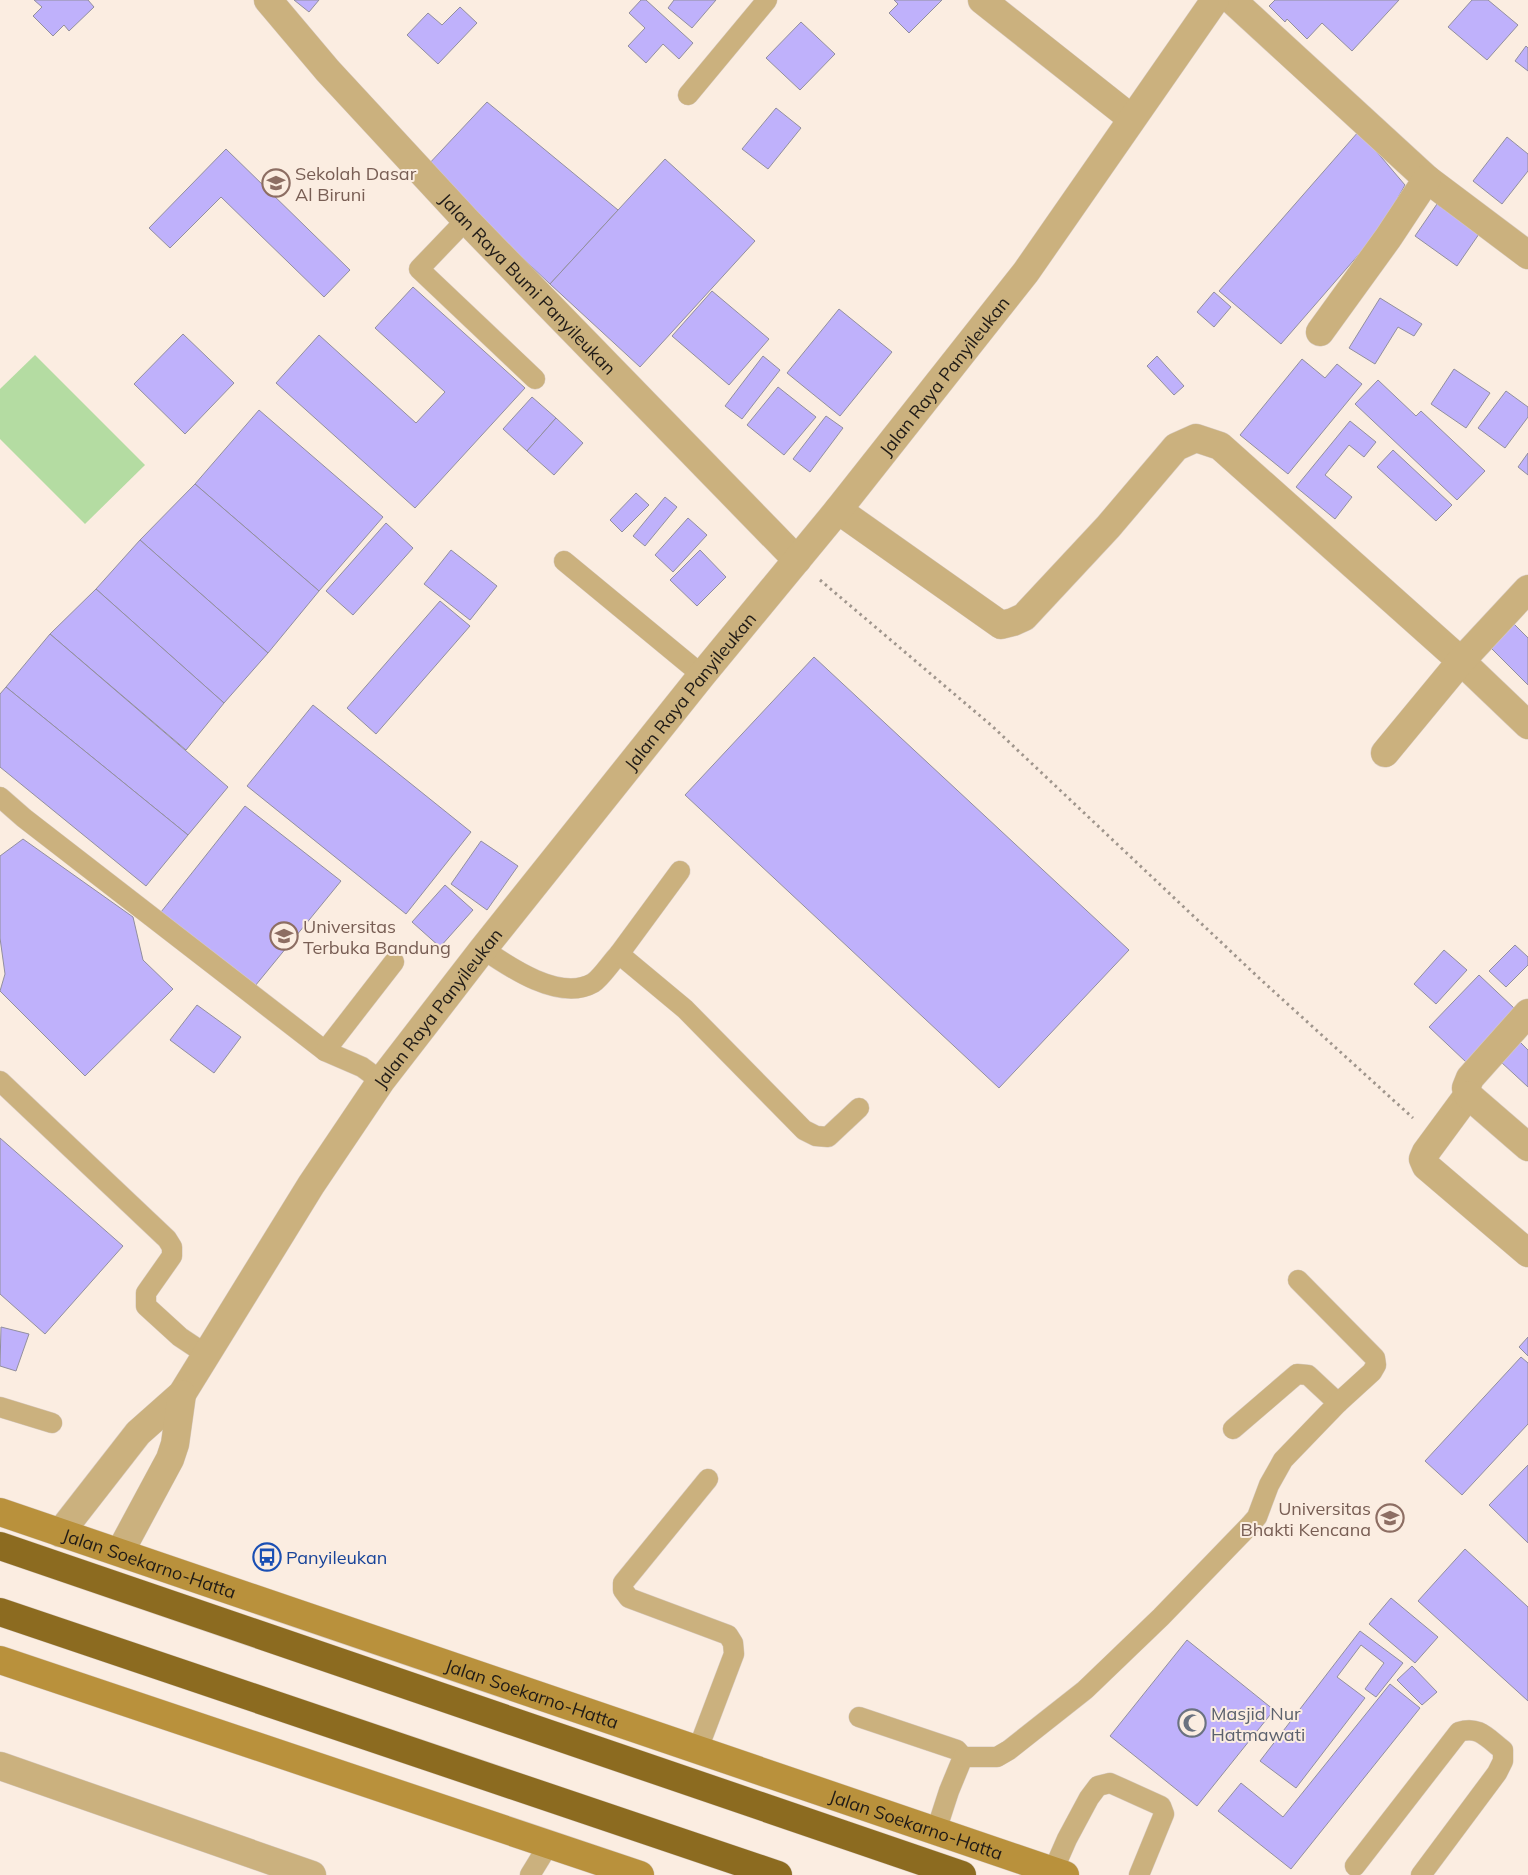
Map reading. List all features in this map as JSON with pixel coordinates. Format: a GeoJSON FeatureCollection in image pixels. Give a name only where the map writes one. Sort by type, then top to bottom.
{"type":"FeatureCollection","features":[{"type":"Feature","properties":{"kind":"highway","name":"Jalan Soekarno-Hatta"},"geometry":{"type":"LineString","coordinates":[[0,1546],[962,1875]]}},
{"type":"Feature","properties":{"kind":"highway"},"geometry":{"type":"LineString","coordinates":[[0,1612],[778,1875]]}},
{"type":"Feature","properties":{"kind":"main road","name":"Jalan Soekarno-Hatta"},"geometry":{"type":"LineString","coordinates":[[0,1512],[1059,1873]]}},
{"type":"Feature","properties":{"kind":"main road"},"geometry":{"type":"LineString","coordinates":[[0,1660],[640,1875]]}},
{"type":"Feature","properties":{"kind":"street","name":"Jalan Raya Bumi Panyileukan"},"geometry":{"type":"LineString","coordinates":[[268,0],[328,71],[466,220],[797,560]]}},
{"type":"Feature","properties":{"kind":"street"},"geometry":{"type":"LineString","coordinates":[[982,0],[1131,118]]}},
{"type":"Feature","properties":{"kind":"street","name":"Jalan Raya Panyileukan"},"geometry":{"type":"LineString","coordinates":[[60,1533],[138,1433],[182,1394],[311,1184],[381,1081],[482,948],[838,510],[1026,272],[1131,118],[1215,0]]}},
{"type":"Feature","properties":{"kind":"street"},"geometry":{"type":"LineString","coordinates":[[1232,0],[1427,179],[1528,255]]}},
{"type":"Feature","properties":{"kind":"street"},"geometry":{"type":"LineString","coordinates":[[1320,332],[1388,238],[1427,179]]}},
{"type":"Feature","properties":{"kind":"street"},"geometry":{"type":"LineString","coordinates":[[838,510],[1000,625],[1024,617],[1095,541],[1176,447],[1196,438],[1220,446],[1461,661],[1528,725]]}},
{"type":"Feature","properties":{"kind":"street"},"geometry":{"type":"LineString","coordinates":[[1385,753],[1461,661],[1528,589]]}},
{"type":"Feature","properties":{"kind":"street"},"geometry":{"type":"LineString","coordinates":[[1528,1013],[1470,1078],[1466,1088],[1468,1095],[1528,1147]]}},
{"type":"Feature","properties":{"kind":"street"},"geometry":{"type":"LineString","coordinates":[[1468,1095],[1435,1139],[1423,1159],[1426,1166],[1528,1253]]}},
{"type":"Feature","properties":{"kind":"street","name":"Jalan Raya Panyileukan"},"geometry":{"type":"LineString","coordinates":[[120,1552],[170,1459],[175,1444],[182,1394]]}},
{"type":"Feature","properties":{"kind":"street"},"geometry":{"type":"LineString","coordinates":[[0,1766],[312,1875]]}},
{"type":"Feature","properties":{"kind":"lane"},"geometry":{"type":"LineString","coordinates":[[688,95],[767,0]]}},
{"type":"Feature","properties":{"kind":"lane"},"geometry":{"type":"LineString","coordinates":[[466,220],[419,269],[534,379]]}},
{"type":"Feature","properties":{"kind":"lane"},"geometry":{"type":"LineString","coordinates":[[564,561],[702,675]]}},
{"type":"Feature","properties":{"kind":"lane"},"geometry":{"type":"LineString","coordinates":[[0,797],[24,818],[325,1051],[362,1067],[381,1081]]}},
{"type":"Feature","properties":{"kind":"lane"},"geometry":{"type":"LineString","coordinates":[[482,948],[511,968],[551,986],[572,988],[593,982],[619,954],[680,871]]}},
{"type":"Feature","properties":{"kind":"lane"},"geometry":{"type":"LineString","coordinates":[[619,954],[685,1009],[804,1130],[816,1136],[828,1137],[859,1108]]}},
{"type":"Feature","properties":{"kind":"lane"},"geometry":{"type":"LineString","coordinates":[[325,1051],[394,962]]}},
{"type":"Feature","properties":{"kind":"lane"},"geometry":{"type":"LineString","coordinates":[[0,1081],[167,1238],[172,1247],[172,1256],[146,1293],[146,1306],[180,1336],[207,1355]]}},
{"type":"Feature","properties":{"kind":"lane"},"geometry":{"type":"LineString","coordinates":[[859,1717],[957,1750],[963,1757],[997,1757],[1009,1750],[1085,1690],[1161,1617],[1257,1517],[1283,1460],[1338,1403],[1372,1372],[1376,1365],[1375,1358],[1298,1280]]}},
{"type":"Feature","properties":{"kind":"lane"},"geometry":{"type":"LineString","coordinates":[[1234,1429],[1296,1374],[1303,1373],[1312,1378],[1338,1403]]}},
{"type":"Feature","properties":{"kind":"lane"},"geometry":{"type":"LineString","coordinates":[[0,1407],[52,1423]]}},
{"type":"Feature","properties":{"kind":"lane"},"geometry":{"type":"LineString","coordinates":[[698,1750],[734,1654],[733,1643],[728,1635],[629,1598],[623,1590],[623,1583],[708,1479]]}},
{"type":"Feature","properties":{"kind":"lane"},"geometry":{"type":"LineString","coordinates":[[1356,1866],[1459,1732],[1468,1729],[1477,1730],[1503,1750],[1504,1761],[1421,1875]]}},
{"type":"Feature","properties":{"kind":"lane"},"geometry":{"type":"LineString","coordinates":[[936,1831],[963,1757]]}},
{"type":"Feature","properties":{"kind":"lane"},"geometry":{"type":"LineString","coordinates":[[1059,1873],[1067,1839],[1089,1798],[1098,1786],[1110,1783],[1160,1806],[1164,1814],[1139,1875]]}},
{"type":"Feature","properties":{"kind":"lane"},"geometry":{"type":"LineString","coordinates":[[530,1875],[549,1844]]}},
{"type":"Feature","properties":{"kind":"path"},"geometry":{"type":"LineString","coordinates":[[797,560],[992,726],[1259,978],[1435,1139]]}},
{"type":"Feature","properties":{"kind":"green space"},"geometry":{"type":"Polygon","coordinates":[[[35,355],[145,465],[85,524],[0,439],[0,389],[35,355]]]}},
{"type":"Feature","properties":{"kind":"building"},"geometry":{"type":"Polygon","coordinates":[[[34,0],[88,0],[94,7],[69,31],[64,25],[53,36],[33,16],[42,7],[34,0]]]}},
{"type":"Feature","properties":{"kind":"building"},"geometry":{"type":"Polygon","coordinates":[[[294,0],[319,0],[309,12],[294,0]]]}},
{"type":"Feature","properties":{"kind":"building"},"geometry":{"type":"Polygon","coordinates":[[[641,0],[646,0],[693,43],[679,59],[663,44],[646,63],[628,46],[645,28],[629,13],[641,0]]]}},
{"type":"Feature","properties":{"kind":"building"},"geometry":{"type":"Polygon","coordinates":[[[674,0],[716,0],[692,28],[668,8],[674,0]]]}},
{"type":"Feature","properties":{"kind":"building"},"geometry":{"type":"Polygon","coordinates":[[[894,0],[942,0],[909,33],[889,13],[898,4],[894,0]]]}},
{"type":"Feature","properties":{"kind":"building"},"geometry":{"type":"Polygon","coordinates":[[[1275,0],[1399,0],[1352,51],[1322,23],[1307,39],[1287,19],[1285,22],[1269,6],[1275,0]]]}},
{"type":"Feature","properties":{"kind":"building"},"geometry":{"type":"Polygon","coordinates":[[[1472,0],[1488,0],[1518,25],[1487,60],[1448,27],[1472,0]]]}},
{"type":"Feature","properties":{"kind":"building"},"geometry":{"type":"Polygon","coordinates":[[[460,7],[477,23],[438,64],[407,35],[428,13],[442,25],[460,7]]]}},
{"type":"Feature","properties":{"kind":"building"},"geometry":{"type":"Polygon","coordinates":[[[801,22],[835,54],[800,90],[766,58],[801,22]]]}},
{"type":"Feature","properties":{"kind":"building"},"geometry":{"type":"Polygon","coordinates":[[[1526,46],[1528,48],[1528,71],[1515,61],[1526,46]]]}},
{"type":"Feature","properties":{"kind":"building"},"geometry":{"type":"Polygon","coordinates":[[[487,102],[618,210],[550,284],[426,167],[487,102]]]}},
{"type":"Feature","properties":{"kind":"building"},"geometry":{"type":"Polygon","coordinates":[[[776,108],[801,128],[768,169],[742,149],[776,108]]]}},
{"type":"Feature","properties":{"kind":"building"},"geometry":{"type":"Polygon","coordinates":[[[1359,131],[1405,185],[1380,230],[1281,344],[1219,291],[1359,131]]]}},
{"type":"Feature","properties":{"kind":"building"},"geometry":{"type":"Polygon","coordinates":[[[1507,137],[1528,154],[1528,171],[1502,204],[1473,181],[1507,137]]]}},
{"type":"Feature","properties":{"kind":"building"},"geometry":{"type":"Polygon","coordinates":[[[226,149],[350,270],[324,297],[221,197],[170,248],[149,228],[226,149]]]}},
{"type":"Feature","properties":{"kind":"building"},"geometry":{"type":"Polygon","coordinates":[[[665,159],[755,241],[640,367],[550,284],[665,159]]]}},
{"type":"Feature","properties":{"kind":"building"},"geometry":{"type":"Polygon","coordinates":[[[1437,204],[1479,234],[1457,266],[1415,236],[1437,204]]]}},
{"type":"Feature","properties":{"kind":"building"},"geometry":{"type":"Polygon","coordinates":[[[413,287],[525,388],[415,508],[276,383],[319,335],[416,423],[445,392],[375,328],[413,287]]]}},
{"type":"Feature","properties":{"kind":"building"},"geometry":{"type":"Polygon","coordinates":[[[712,291],[769,339],[729,385],[672,336],[712,291]]]}},
{"type":"Feature","properties":{"kind":"building"},"geometry":{"type":"Polygon","coordinates":[[[1214,292],[1231,307],[1214,327],[1197,312],[1214,292]]]}},
{"type":"Feature","properties":{"kind":"building"},"geometry":{"type":"Polygon","coordinates":[[[1380,298],[1422,324],[1414,336],[1398,327],[1375,364],[1349,348],[1380,298]]]}},
{"type":"Feature","properties":{"kind":"building"},"geometry":{"type":"Polygon","coordinates":[[[839,309],[892,352],[840,416],[787,373],[839,309]]]}},
{"type":"Feature","properties":{"kind":"building"},"geometry":{"type":"Polygon","coordinates":[[[183,334],[234,383],[185,434],[134,384],[183,334]]]}},
{"type":"Feature","properties":{"kind":"building"},"geometry":{"type":"Polygon","coordinates":[[[763,356],[780,370],[742,419],[725,406],[763,356]]]}},
{"type":"Feature","properties":{"kind":"building"},"geometry":{"type":"Polygon","coordinates":[[[1157,356],[1184,386],[1174,395],[1147,366],[1157,356]]]}},
{"type":"Feature","properties":{"kind":"building"},"geometry":{"type":"Polygon","coordinates":[[[1302,359],[1325,378],[1337,364],[1362,384],[1288,474],[1240,435],[1302,359]]]}},
{"type":"Feature","properties":{"kind":"building"},"geometry":{"type":"Polygon","coordinates":[[[1454,369],[1490,393],[1466,428],[1431,404],[1454,369]]]}},
{"type":"Feature","properties":{"kind":"building"},"geometry":{"type":"Polygon","coordinates":[[[1378,380],[1416,416],[1421,411],[1485,471],[1457,500],[1355,404],[1378,380]]]}},
{"type":"Feature","properties":{"kind":"building"},"geometry":{"type":"Polygon","coordinates":[[[778,387],[816,417],[784,455],[747,425],[778,387]]]}},
{"type":"Feature","properties":{"kind":"building"},"geometry":{"type":"Polygon","coordinates":[[[1506,391],[1528,407],[1528,417],[1505,448],[1478,428],[1506,391]]]}},
{"type":"Feature","properties":{"kind":"building"},"geometry":{"type":"Polygon","coordinates":[[[532,397],[556,418],[527,451],[503,429],[532,397]]]}},
{"type":"Feature","properties":{"kind":"building"},"geometry":{"type":"Polygon","coordinates":[[[259,410],[383,517],[319,591],[195,484],[259,410]]]}},
{"type":"Feature","properties":{"kind":"building"},"geometry":{"type":"Polygon","coordinates":[[[826,416],[843,428],[810,472],[793,459],[826,416]]]}},
{"type":"Feature","properties":{"kind":"building"},"geometry":{"type":"Polygon","coordinates":[[[556,418],[583,443],[554,475],[527,451],[556,418]]]}},
{"type":"Feature","properties":{"kind":"building"},"geometry":{"type":"Polygon","coordinates":[[[1350,421],[1376,442],[1364,457],[1349,445],[1325,475],[1352,497],[1335,519],[1296,487],[1350,421]]]}},
{"type":"Feature","properties":{"kind":"building"},"geometry":{"type":"Polygon","coordinates":[[[1393,450],[1452,505],[1436,521],[1377,467],[1393,450]]]}},
{"type":"Feature","properties":{"kind":"building"},"geometry":{"type":"Polygon","coordinates":[[[1528,453],[1528,475],[1518,467],[1528,453]]]}},
{"type":"Feature","properties":{"kind":"building"},"geometry":{"type":"Polygon","coordinates":[[[195,484],[319,591],[268,653],[140,540],[195,484]]]}},
{"type":"Feature","properties":{"kind":"building"},"geometry":{"type":"Polygon","coordinates":[[[636,493],[649,505],[622,532],[610,520],[636,493]]]}},
{"type":"Feature","properties":{"kind":"building"},"geometry":{"type":"Polygon","coordinates":[[[665,497],[677,507],[645,546],[633,536],[665,497]]]}},
{"type":"Feature","properties":{"kind":"building"},"geometry":{"type":"Polygon","coordinates":[[[688,518],[707,535],[673,572],[655,555],[688,518]]]}},
{"type":"Feature","properties":{"kind":"building"},"geometry":{"type":"Polygon","coordinates":[[[386,523],[413,548],[353,615],[326,591],[386,523]]]}},
{"type":"Feature","properties":{"kind":"building"},"geometry":{"type":"Polygon","coordinates":[[[140,540],[268,653],[224,703],[96,589],[140,540]]]}},
{"type":"Feature","properties":{"kind":"building"},"geometry":{"type":"Polygon","coordinates":[[[451,550],[497,586],[470,620],[424,584],[451,550]]]}},
{"type":"Feature","properties":{"kind":"building"},"geometry":{"type":"Polygon","coordinates":[[[700,550],[726,577],[697,606],[670,580],[700,550]]]}},
{"type":"Feature","properties":{"kind":"building"},"geometry":{"type":"Polygon","coordinates":[[[96,589],[224,703],[186,750],[50,634],[96,589]]]}},
{"type":"Feature","properties":{"kind":"building"},"geometry":{"type":"Polygon","coordinates":[[[440,601],[470,626],[376,734],[347,708],[440,601]]]}},
{"type":"Feature","properties":{"kind":"building"},"geometry":{"type":"Polygon","coordinates":[[[1514,624],[1528,638],[1528,685],[1490,647],[1514,624]]]}},
{"type":"Feature","properties":{"kind":"building"},"geometry":{"type":"Polygon","coordinates":[[[50,634],[228,787],[188,835],[6,687],[50,634]]]}},
{"type":"Feature","properties":{"kind":"building"},"geometry":{"type":"Polygon","coordinates":[[[814,657],[1129,950],[999,1088],[685,795],[814,657]]]}},
{"type":"Feature","properties":{"kind":"building"},"geometry":{"type":"Polygon","coordinates":[[[6,687],[188,835],[146,886],[0,767],[0,694],[6,687]]]}},
{"type":"Feature","properties":{"kind":"building"},"geometry":{"type":"Polygon","coordinates":[[[313,705],[471,832],[406,914],[247,786],[313,705]]]}},
{"type":"Feature","properties":{"kind":"building"},"geometry":{"type":"Polygon","coordinates":[[[245,806],[341,881],[255,986],[161,912],[245,806]]]}},
{"type":"Feature","properties":{"kind":"building"},"geometry":{"type":"Polygon","coordinates":[[[23,839],[133,917],[143,960],[173,989],[85,1076],[0,991],[5,974],[0,938],[0,856],[23,839]]]}},
{"type":"Feature","properties":{"kind":"building"},"geometry":{"type":"Polygon","coordinates":[[[481,841],[518,866],[487,910],[451,884],[481,841]]]}},
{"type":"Feature","properties":{"kind":"building"},"geometry":{"type":"Polygon","coordinates":[[[445,885],[473,910],[440,947],[412,922],[445,885]]]}},
{"type":"Feature","properties":{"kind":"building"},"geometry":{"type":"Polygon","coordinates":[[[1515,945],[1528,957],[1528,965],[1506,987],[1489,971],[1515,945]]]}},
{"type":"Feature","properties":{"kind":"building"},"geometry":{"type":"Polygon","coordinates":[[[1444,950],[1467,970],[1436,1004],[1414,984],[1444,950]]]}},
{"type":"Feature","properties":{"kind":"building"},"geometry":{"type":"Polygon","coordinates":[[[1479,975],[1515,1009],[1466,1062],[1429,1027],[1479,975]]]}},
{"type":"Feature","properties":{"kind":"building"},"geometry":{"type":"Polygon","coordinates":[[[197,1005],[241,1037],[214,1073],[170,1040],[197,1005]]]}},
{"type":"Feature","properties":{"kind":"building"},"geometry":{"type":"Polygon","coordinates":[[[1520,1042],[1528,1050],[1528,1087],[1501,1062],[1520,1042]]]}},
{"type":"Feature","properties":{"kind":"building"},"geometry":{"type":"Polygon","coordinates":[[[0,1138],[123,1246],[45,1334],[0,1294],[0,1138]]]}},
{"type":"Feature","properties":{"kind":"building"},"geometry":{"type":"Polygon","coordinates":[[[1,1327],[29,1334],[16,1371],[0,1366],[1,1327]]]}},
{"type":"Feature","properties":{"kind":"building"},"geometry":{"type":"Polygon","coordinates":[[[1528,1337],[1528,1356],[1519,1347],[1528,1337]]]}},
{"type":"Feature","properties":{"kind":"building"},"geometry":{"type":"Polygon","coordinates":[[[1521,1357],[1528,1363],[1528,1424],[1462,1495],[1425,1461],[1521,1357]]]}},
{"type":"Feature","properties":{"kind":"building"},"geometry":{"type":"Polygon","coordinates":[[[1528,1465],[1528,1543],[1489,1505],[1528,1465]]]}},
{"type":"Feature","properties":{"kind":"building"},"geometry":{"type":"Polygon","coordinates":[[[1465,1549],[1528,1607],[1528,1701],[1418,1601],[1465,1549]]]}},
{"type":"Feature","properties":{"kind":"building"},"geometry":{"type":"Polygon","coordinates":[[[1391,1598],[1438,1637],[1415,1663],[1369,1624],[1391,1598]]]}},
{"type":"Feature","properties":{"kind":"building"},"geometry":{"type":"Polygon","coordinates":[[[1360,1631],[1403,1663],[1376,1697],[1365,1689],[1384,1663],[1361,1645],[1337,1677],[1365,1698],[1296,1788],[1260,1761],[1360,1631]]]}},
{"type":"Feature","properties":{"kind":"building","name":"Masjid Nur Hatmawati"},"geometry":{"type":"Polygon","coordinates":[[[1187,1640],[1274,1710],[1197,1806],[1110,1736],[1187,1640]]]}},
{"type":"Feature","properties":{"kind":"building"},"geometry":{"type":"Polygon","coordinates":[[[1412,1666],[1437,1692],[1422,1705],[1397,1680],[1412,1666]]]}},
{"type":"Feature","properties":{"kind":"building"},"geometry":{"type":"Polygon","coordinates":[[[1390,1684],[1420,1708],[1291,1869],[1218,1811],[1241,1783],[1283,1817],[1390,1684]]]}},
{"type":"Feature","properties":{"kind":"place","name":"Sekolah Dasar Al Biruni"},"geometry":{"type":"Point","coordinates":[276,183]}},
{"type":"Feature","properties":{"kind":"place","name":"Universitas Terbuka Bandung"},"geometry":{"type":"Point","coordinates":[284,936]}},
{"type":"Feature","properties":{"kind":"place","name":"Universitas Bhakti Kencana"},"geometry":{"type":"Point","coordinates":[1390,1518]}},
{"type":"Feature","properties":{"kind":"place","name":"Panyileukan"},"geometry":{"type":"Point","coordinates":[267,1557]}},
{"type":"Feature","properties":{"kind":"place","name":"Masjid Nur Hatmawati"},"geometry":{"type":"Point","coordinates":[1192,1723]}}]}
